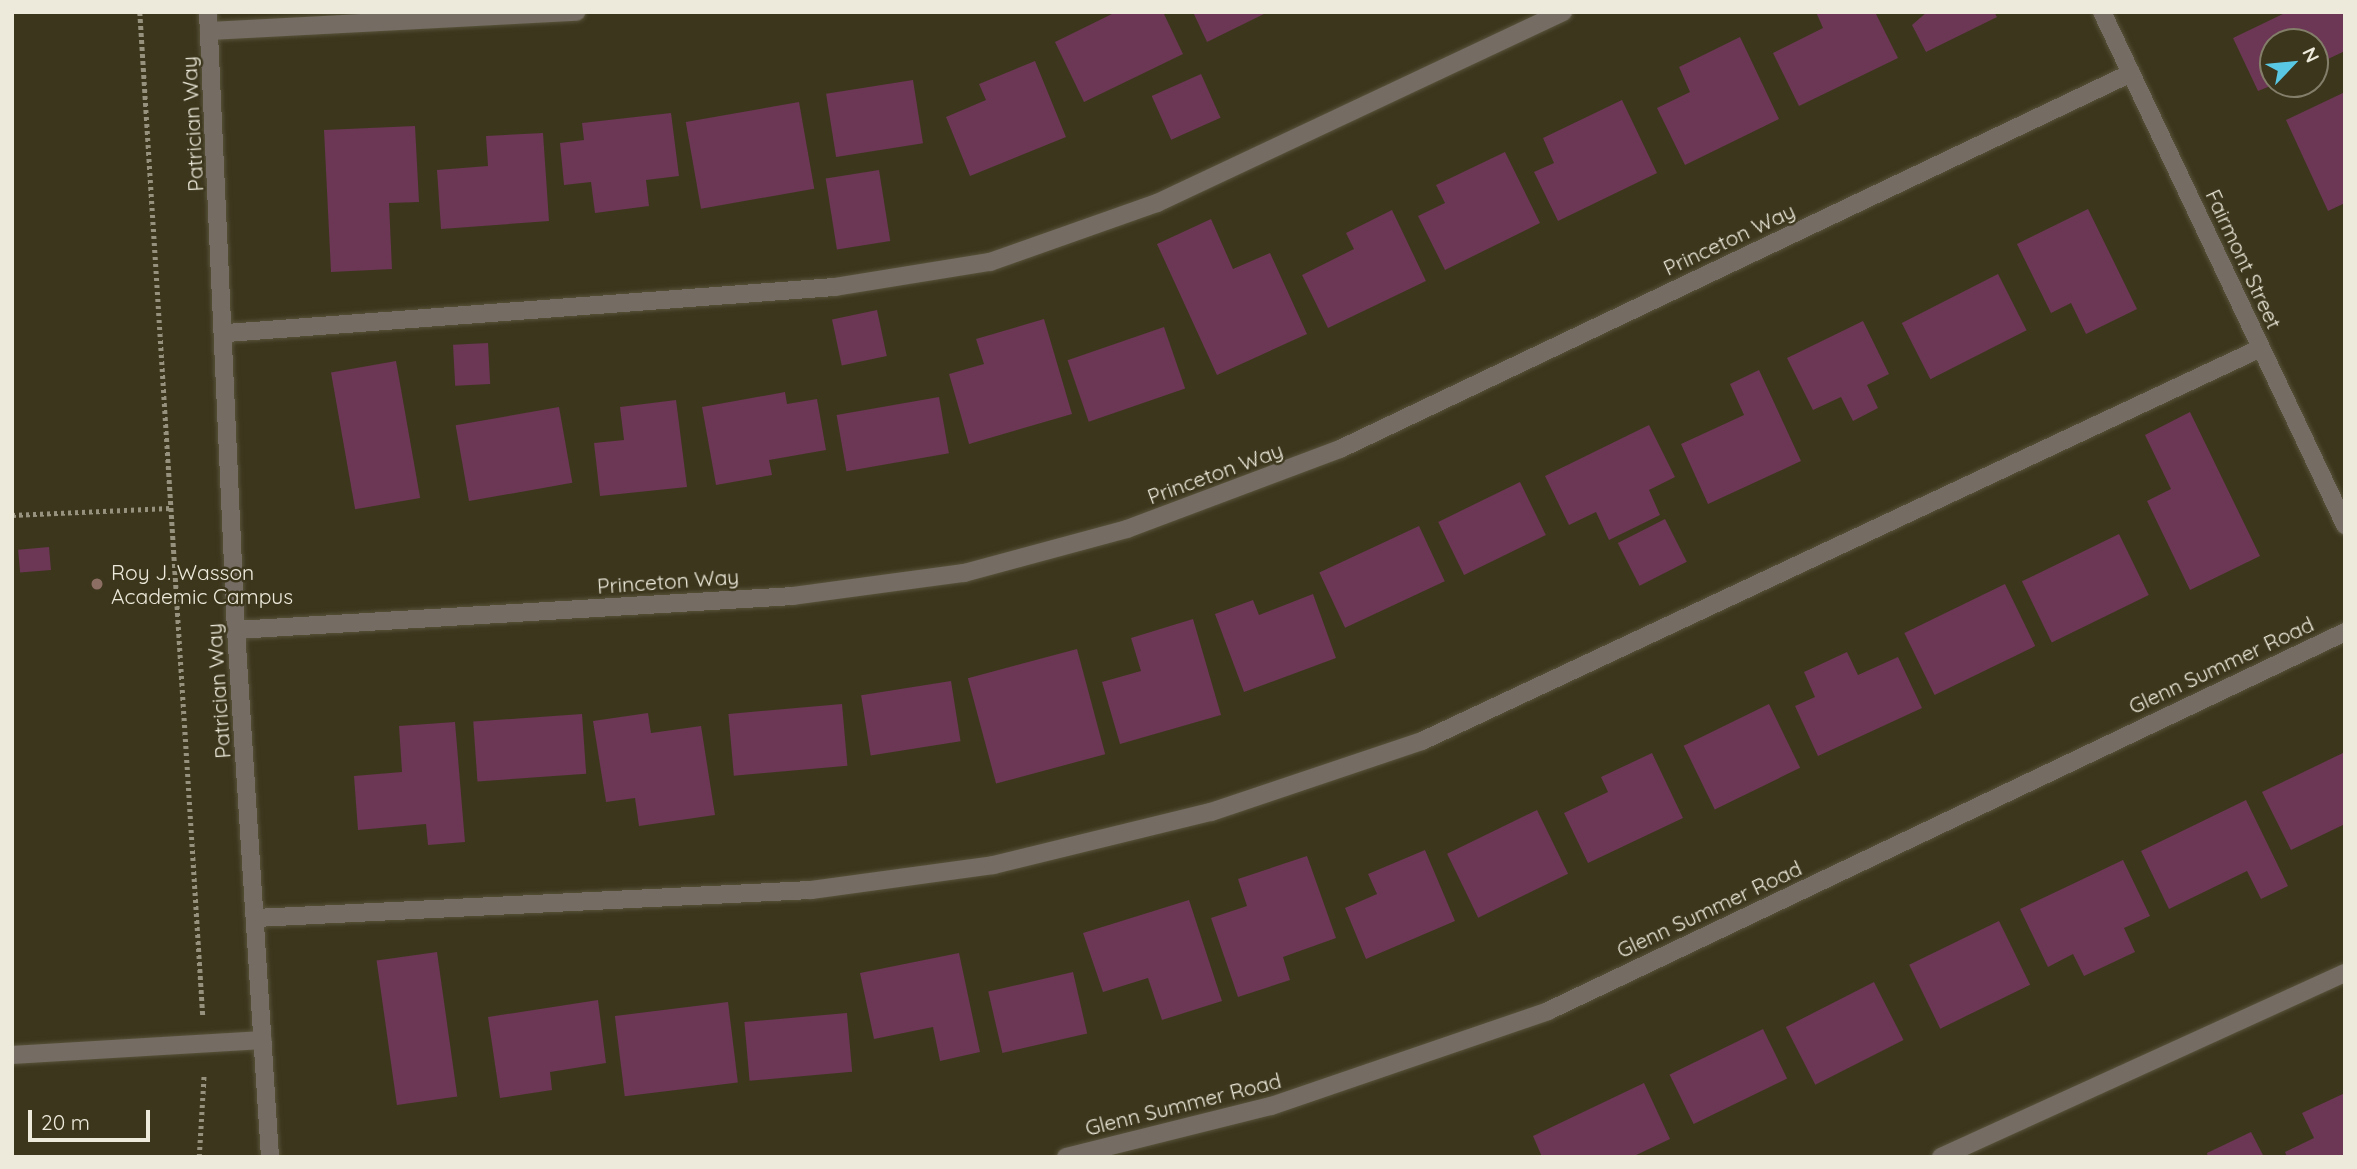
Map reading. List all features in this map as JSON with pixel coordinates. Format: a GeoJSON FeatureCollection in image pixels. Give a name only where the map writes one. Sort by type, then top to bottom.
{"type":"FeatureCollection","features":[{"type":"Feature","properties":{"kind":"street","name":"Patrician Way"},"geometry":{"type":"LineString","coordinates":[[208,12],[227,333],[236,630],[270,1157]]}},
{"type":"Feature","properties":{"kind":"street"},"geometry":{"type":"LineString","coordinates":[[209,31],[577,12]]}},
{"type":"Feature","properties":{"kind":"street"},"geometry":{"type":"LineString","coordinates":[[227,333],[835,287],[990,262],[1157,203],[1563,12]]}},
{"type":"Feature","properties":{"kind":"street","name":"Fairmont Street"},"geometry":{"type":"LineString","coordinates":[[2102,12],[2345,525]]}},
{"type":"Feature","properties":{"kind":"street","name":"Princeton Way"},"geometry":{"type":"LineString","coordinates":[[236,630],[793,596],[964,573],[1127,529],[1340,449],[2131,73]]}},
{"type":"Feature","properties":{"kind":"street"},"geometry":{"type":"LineString","coordinates":[[256,918],[811,890],[993,865],[1211,812],[1422,741],[2261,348]]}},
{"type":"Feature","properties":{"kind":"street","name":"Glenn Summer Road"},"geometry":{"type":"LineString","coordinates":[[1066,1157],[1271,1106],[1548,1011],[2345,632]]}},
{"type":"Feature","properties":{"kind":"street"},"geometry":{"type":"LineString","coordinates":[[1941,1157],[2345,973]]}},
{"type":"Feature","properties":{"kind":"street"},"geometry":{"type":"LineString","coordinates":[[12,1055],[263,1040]]}},
{"type":"Feature","properties":{"kind":"path"},"geometry":{"type":"LineString","coordinates":[[140,12],[204,1044],[199,1157]]}},
{"type":"Feature","properties":{"kind":"path"},"geometry":{"type":"LineString","coordinates":[[12,515],[170,508]]}},
{"type":"Feature","properties":{"kind":"building"},"geometry":{"type":"Polygon","coordinates":[[[1116,12],[1163,12],[1183,54],[1084,102],[1055,42],[1116,12]]]}},
{"type":"Feature","properties":{"kind":"building"},"geometry":{"type":"Polygon","coordinates":[[[1193,12],[1268,12],[1207,42],[1193,12]]]}},
{"type":"Feature","properties":{"kind":"building"},"geometry":{"type":"Polygon","coordinates":[[[1816,12],[1875,12],[1898,58],[1799,106],[1773,53],[1823,28],[1816,12]]]}},
{"type":"Feature","properties":{"kind":"building"},"geometry":{"type":"Polygon","coordinates":[[[1927,12],[1994,12],[1997,17],[1926,52],[1912,25],[1927,12]]]}},
{"type":"Feature","properties":{"kind":"building"},"geometry":{"type":"Polygon","coordinates":[[[2287,12],[2345,12],[2345,51],[2329,58],[2329,28],[2259,28],[2258,91],[2233,38],[2287,12]]]}},
{"type":"Feature","properties":{"kind":"building"},"geometry":{"type":"Polygon","coordinates":[[[1740,37],[1779,119],[1685,165],[1657,108],[1690,92],[1679,67],[1740,37]]]}},
{"type":"Feature","properties":{"kind":"building"},"geometry":{"type":"Polygon","coordinates":[[[1035,61],[1066,137],[970,176],[946,117],[986,100],[979,84],[1035,61]]]}},
{"type":"Feature","properties":{"kind":"building"},"geometry":{"type":"Polygon","coordinates":[[[1201,74],[1221,118],[1171,140],[1152,96],[1201,74]]]}},
{"type":"Feature","properties":{"kind":"building"},"geometry":{"type":"Polygon","coordinates":[[[913,80],[923,143],[836,157],[826,94],[913,80]]]}},
{"type":"Feature","properties":{"kind":"building"},"geometry":{"type":"Polygon","coordinates":[[[2345,92],[2345,203],[2328,211],[2286,120],[2345,92]]]}},
{"type":"Feature","properties":{"kind":"building"},"geometry":{"type":"Polygon","coordinates":[[[1622,100],[1657,173],[1558,221],[1534,172],[1554,163],[1543,138],[1622,100]]]}},
{"type":"Feature","properties":{"kind":"building"},"geometry":{"type":"Polygon","coordinates":[[[799,102],[814,189],[701,209],[686,122],[799,102]]]}},
{"type":"Feature","properties":{"kind":"building"},"geometry":{"type":"Polygon","coordinates":[[[671,113],[679,176],[646,180],[649,206],[595,213],[591,182],[564,185],[560,143],[584,140],[582,123],[671,113]]]}},
{"type":"Feature","properties":{"kind":"building"},"geometry":{"type":"Polygon","coordinates":[[[415,126],[419,202],[389,203],[392,269],[331,272],[324,130],[415,126]]]}},
{"type":"Feature","properties":{"kind":"building"},"geometry":{"type":"Polygon","coordinates":[[[543,133],[549,221],[441,229],[437,170],[488,166],[486,136],[543,133]]]}},
{"type":"Feature","properties":{"kind":"building"},"geometry":{"type":"Polygon","coordinates":[[[1505,152],[1540,223],[1445,270],[1418,216],[1445,203],[1436,185],[1505,152]]]}},
{"type":"Feature","properties":{"kind":"building"},"geometry":{"type":"Polygon","coordinates":[[[879,170],[890,241],[837,250],[826,178],[879,170]]]}},
{"type":"Feature","properties":{"kind":"building"},"geometry":{"type":"Polygon","coordinates":[[[2088,209],[2137,309],[2086,334],[2071,303],[2051,313],[2017,244],[2088,209]]]}},
{"type":"Feature","properties":{"kind":"building"},"geometry":{"type":"Polygon","coordinates":[[[1392,210],[1426,281],[1328,328],[1302,275],[1354,249],[1346,233],[1392,210]]]}},
{"type":"Feature","properties":{"kind":"building"},"geometry":{"type":"Polygon","coordinates":[[[1211,219],[1233,269],[1270,253],[1307,334],[1217,375],[1157,244],[1211,219]]]}},
{"type":"Feature","properties":{"kind":"building"},"geometry":{"type":"Polygon","coordinates":[[[1998,274],[2027,330],[1930,379],[1902,323],[1998,274]]]}},
{"type":"Feature","properties":{"kind":"building"},"geometry":{"type":"Polygon","coordinates":[[[877,310],[887,356],[842,366],[832,320],[877,310]]]}},
{"type":"Feature","properties":{"kind":"building"},"geometry":{"type":"Polygon","coordinates":[[[1044,319],[1072,414],[969,444],[949,374],[984,364],[976,339],[1044,319]]]}},
{"type":"Feature","properties":{"kind":"building"},"geometry":{"type":"Polygon","coordinates":[[[1863,321],[1889,374],[1867,385],[1878,408],[1853,421],[1841,397],[1813,410],[1787,358],[1863,321]]]}},
{"type":"Feature","properties":{"kind":"building"},"geometry":{"type":"Polygon","coordinates":[[[1164,327],[1185,388],[1089,422],[1068,360],[1164,327]]]}},
{"type":"Feature","properties":{"kind":"building"},"geometry":{"type":"Polygon","coordinates":[[[488,343],[490,384],[455,386],[453,345],[488,343]]]}},
{"type":"Feature","properties":{"kind":"building"},"geometry":{"type":"Polygon","coordinates":[[[396,361],[420,498],[355,509],[331,372],[396,361]]]}},
{"type":"Feature","properties":{"kind":"building"},"geometry":{"type":"Polygon","coordinates":[[[1759,370],[1801,461],[1708,504],[1681,444],[1744,415],[1730,384],[1759,370]]]}},
{"type":"Feature","properties":{"kind":"building"},"geometry":{"type":"Polygon","coordinates":[[[785,392],[787,404],[817,399],[826,450],[769,460],[772,475],[716,485],[702,407],[785,392]]]}},
{"type":"Feature","properties":{"kind":"building"},"geometry":{"type":"Polygon","coordinates":[[[939,397],[949,453],[846,471],[837,415],[939,397]]]}},
{"type":"Feature","properties":{"kind":"building"},"geometry":{"type":"Polygon","coordinates":[[[676,400],[687,487],[600,496],[594,443],[624,440],[620,407],[676,400]]]}},
{"type":"Feature","properties":{"kind":"building"},"geometry":{"type":"Polygon","coordinates":[[[559,407],[572,483],[469,501],[456,425],[559,407]]]}},
{"type":"Feature","properties":{"kind":"building"},"geometry":{"type":"Polygon","coordinates":[[[2190,412],[2260,556],[2190,590],[2147,501],[2171,489],[2145,435],[2190,412]]]}},
{"type":"Feature","properties":{"kind":"building"},"geometry":{"type":"Polygon","coordinates":[[[1649,425],[1675,477],[1649,490],[1660,515],[1609,540],[1596,512],[1569,525],[1545,476],[1649,425]]]}},
{"type":"Feature","properties":{"kind":"building"},"geometry":{"type":"Polygon","coordinates":[[[1520,482],[1546,535],[1464,575],[1438,522],[1520,482]]]}},
{"type":"Feature","properties":{"kind":"building"},"geometry":{"type":"Polygon","coordinates":[[[1665,519],[1687,562],[1640,586],[1618,543],[1665,519]]]}},
{"type":"Feature","properties":{"kind":"building"},"geometry":{"type":"Polygon","coordinates":[[[1419,526],[1445,581],[1345,628],[1319,572],[1419,526]]]}},
{"type":"Feature","properties":{"kind":"building"},"geometry":{"type":"Polygon","coordinates":[[[2119,534],[2149,595],[2052,642],[2022,581],[2119,534]]]}},
{"type":"Feature","properties":{"kind":"building"},"geometry":{"type":"Polygon","coordinates":[[[49,547],[51,570],[20,573],[18,550],[49,547]]]}},
{"type":"Feature","properties":{"kind":"building"},"geometry":{"type":"Polygon","coordinates":[[[2005,584],[2035,646],[1935,695],[1904,633],[2005,584]]]}},
{"type":"Feature","properties":{"kind":"building"},"geometry":{"type":"Polygon","coordinates":[[[1313,594],[1336,658],[1244,692],[1215,614],[1253,600],[1259,615],[1313,594]]]}},
{"type":"Feature","properties":{"kind":"building"},"geometry":{"type":"Polygon","coordinates":[[[1193,619],[1221,715],[1120,744],[1102,682],[1141,671],[1131,638],[1193,619]]]}},
{"type":"Feature","properties":{"kind":"building"},"geometry":{"type":"Polygon","coordinates":[[[1077,649],[1105,754],[996,784],[968,678],[1077,649]]]}},
{"type":"Feature","properties":{"kind":"building"},"geometry":{"type":"Polygon","coordinates":[[[1847,652],[1858,675],[1898,657],[1922,708],[1818,756],[1795,706],[1815,697],[1804,672],[1847,652]]]}},
{"type":"Feature","properties":{"kind":"building"},"geometry":{"type":"Polygon","coordinates":[[[951,681],[961,741],[871,755],[861,695],[951,681]]]}},
{"type":"Feature","properties":{"kind":"building"},"geometry":{"type":"Polygon","coordinates":[[[842,704],[847,766],[734,776],[728,714],[842,704]]]}},
{"type":"Feature","properties":{"kind":"building"},"geometry":{"type":"Polygon","coordinates":[[[1769,704],[1800,768],[1715,809],[1684,746],[1769,704]]]}},
{"type":"Feature","properties":{"kind":"building"},"geometry":{"type":"Polygon","coordinates":[[[648,713],[651,733],[701,726],[715,815],[639,826],[635,798],[606,802],[593,721],[648,713]]]}},
{"type":"Feature","properties":{"kind":"building"},"geometry":{"type":"Polygon","coordinates":[[[582,714],[586,774],[477,781],[473,722],[582,714]]]}},
{"type":"Feature","properties":{"kind":"building"},"geometry":{"type":"Polygon","coordinates":[[[455,722],[465,842],[428,845],[426,824],[358,830],[354,776],[402,772],[399,726],[455,722]]]}},
{"type":"Feature","properties":{"kind":"building"},"geometry":{"type":"Polygon","coordinates":[[[2345,752],[2345,824],[2291,850],[2262,792],[2345,752]]]}},
{"type":"Feature","properties":{"kind":"building"},"geometry":{"type":"Polygon","coordinates":[[[1652,753],[1683,818],[1588,863],[1564,813],[1608,792],[1601,777],[1652,753]]]}},
{"type":"Feature","properties":{"kind":"building"},"geometry":{"type":"Polygon","coordinates":[[[2246,800],[2288,886],[2261,899],[2247,871],[2169,909],[2141,851],[2246,800]]]}},
{"type":"Feature","properties":{"kind":"building"},"geometry":{"type":"Polygon","coordinates":[[[1537,810],[1568,874],[1478,918],[1447,854],[1537,810]]]}},
{"type":"Feature","properties":{"kind":"building"},"geometry":{"type":"Polygon","coordinates":[[[1425,850],[1455,921],[1366,959],[1345,908],[1377,894],[1368,874],[1425,850]]]}},
{"type":"Feature","properties":{"kind":"building"},"geometry":{"type":"Polygon","coordinates":[[[1307,856],[1336,938],[1283,957],[1290,980],[1238,997],[1211,918],[1247,906],[1238,879],[1307,856]]]}},
{"type":"Feature","properties":{"kind":"building"},"geometry":{"type":"Polygon","coordinates":[[[2123,860],[2150,916],[2124,928],[2135,952],[2084,976],[2073,954],[2048,967],[2020,909],[2123,860]]]}},
{"type":"Feature","properties":{"kind":"building"},"geometry":{"type":"Polygon","coordinates":[[[1189,900],[1222,1001],[1162,1020],[1148,978],[1103,992],[1083,933],[1189,900]]]}},
{"type":"Feature","properties":{"kind":"building"},"geometry":{"type":"Polygon","coordinates":[[[1999,921],[2030,985],[1940,1029],[1909,965],[1999,921]]]}},
{"type":"Feature","properties":{"kind":"building"},"geometry":{"type":"Polygon","coordinates":[[[437,952],[457,1097],[397,1105],[377,960],[437,952]]]}},
{"type":"Feature","properties":{"kind":"building"},"geometry":{"type":"Polygon","coordinates":[[[959,953],[980,1052],[940,1061],[933,1027],[874,1039],[860,973],[959,953]]]}},
{"type":"Feature","properties":{"kind":"building"},"geometry":{"type":"Polygon","coordinates":[[[1073,972],[1087,1033],[1002,1053],[988,992],[1073,972]]]}},
{"type":"Feature","properties":{"kind":"building"},"geometry":{"type":"Polygon","coordinates":[[[1874,982],[1904,1040],[1815,1085],[1786,1027],[1874,982]]]}},
{"type":"Feature","properties":{"kind":"building"},"geometry":{"type":"Polygon","coordinates":[[[598,1000],[606,1063],[550,1072],[552,1090],[500,1098],[488,1017],[598,1000]]]}},
{"type":"Feature","properties":{"kind":"building"},"geometry":{"type":"Polygon","coordinates":[[[728,1002],[738,1082],[625,1096],[615,1016],[728,1002]]]}},
{"type":"Feature","properties":{"kind":"building"},"geometry":{"type":"Polygon","coordinates":[[[847,1013],[852,1072],[750,1081],[744,1022],[847,1013]]]}},
{"type":"Feature","properties":{"kind":"building"},"geometry":{"type":"Polygon","coordinates":[[[1763,1029],[1787,1078],[1694,1124],[1670,1075],[1763,1029]]]}},
{"type":"Feature","properties":{"kind":"building"},"geometry":{"type":"Polygon","coordinates":[[[1644,1083],[1670,1139],[1632,1157],[1542,1157],[1533,1136],[1644,1083]]]}},
{"type":"Feature","properties":{"kind":"building"},"geometry":{"type":"Polygon","coordinates":[[[2345,1093],[2345,1157],[2287,1157],[2285,1152],[2314,1138],[2302,1113],[2345,1093]]]}},
{"type":"Feature","properties":{"kind":"building"},"geometry":{"type":"Polygon","coordinates":[[[2251,1132],[2264,1157],[2208,1157],[2207,1153],[2251,1132]]]}},
{"type":"Feature","properties":{"kind":"place","name":"Roy J. Wasson Academic Campus"},"geometry":{"type":"Point","coordinates":[97,584]}}]}
